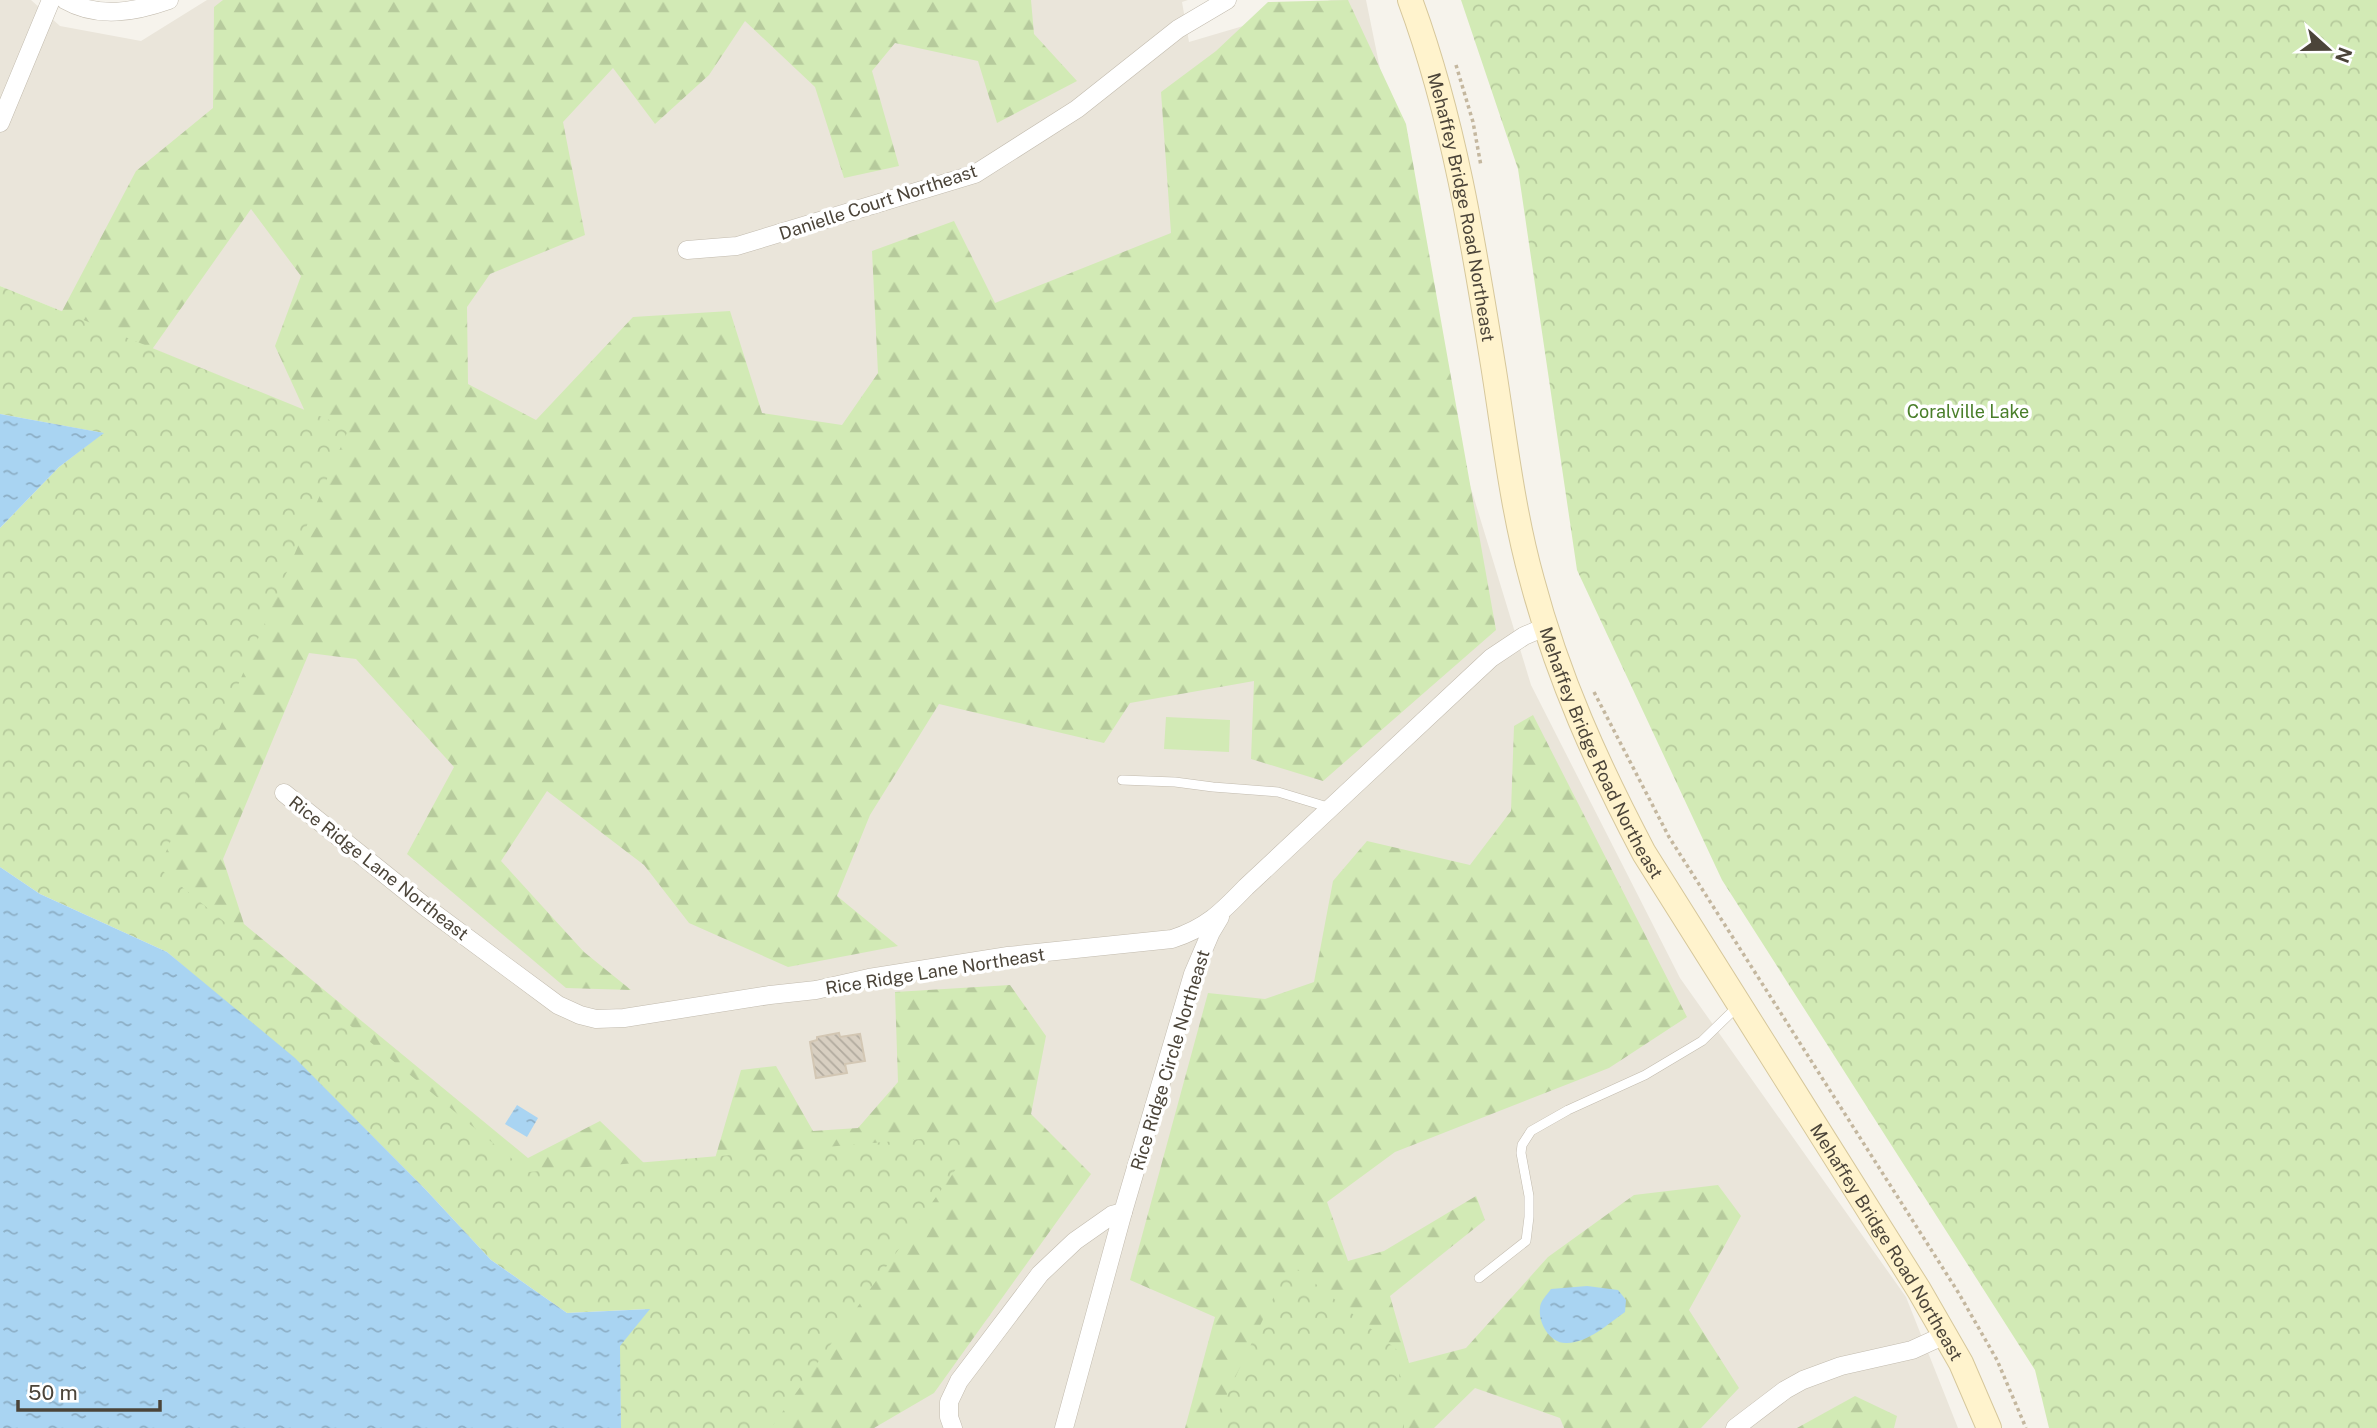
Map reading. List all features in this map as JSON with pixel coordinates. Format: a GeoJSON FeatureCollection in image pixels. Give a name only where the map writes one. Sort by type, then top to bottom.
{"type":"FeatureCollection","features":[{"type":"Feature","properties":{"kind":"main road","name":"Mehaffey Bridge Road Northeast"},"geometry":{"type":"LineString","coordinates":[[1410,0],[1454,146],[1520,527],[1545,626],[1576,715],[1607,784],[1644,853],[1919,1290],[1961,1363],[1989,1428]]}},
{"type":"Feature","properties":{"kind":"street"},"geometry":{"type":"LineString","coordinates":[[0,123],[51,0]]}},
{"type":"Feature","properties":{"kind":"street"},"geometry":{"type":"LineString","coordinates":[[65,0],[79,8],[92,11],[126,11],[144,9],[169,0]]}},
{"type":"Feature","properties":{"kind":"street","name":"Danielle Court Northeast"},"geometry":{"type":"LineString","coordinates":[[687,250],[737,246],[975,174],[1077,108],[1178,29],[1227,0]]}},
{"type":"Feature","properties":{"kind":"street","name":"Rice Ridge Lane Northeast"},"geometry":{"type":"LineString","coordinates":[[284,793],[427,908],[558,1005],[596,1019],[624,1018],[817,990],[869,978],[1008,956],[1172,939],[1194,932],[1224,911],[1245,887],[1491,658],[1524,636],[1545,626]]}},
{"type":"Feature","properties":{"kind":"street","name":"Rice Ridge Circle Northeast"},"geometry":{"type":"LineString","coordinates":[[1064,1428],[1123,1212],[1193,974],[1211,932],[1224,911]]}},
{"type":"Feature","properties":{"kind":"street"},"geometry":{"type":"LineString","coordinates":[[953,1428],[949,1416],[949,1402],[959,1381],[1040,1274],[1074,1241],[1112,1215],[1123,1212]]}},
{"type":"Feature","properties":{"kind":"street"},"geometry":{"type":"LineString","coordinates":[[1735,1428],[1785,1390],[1804,1380],[1841,1366],[1912,1350],[1945,1335]]}},
{"type":"Feature","properties":{"kind":"lane"},"geometry":{"type":"LineString","coordinates":[[1122,780],[1278,792],[1331,808]]}},
{"type":"Feature","properties":{"kind":"lane"},"geometry":{"type":"LineString","coordinates":[[1479,1278],[1525,1241],[1529,1196],[1521,1153],[1522,1145],[1531,1131],[1568,1110],[1645,1075],[1679,1055],[1702,1041],[1738,1006]]}},
{"type":"Feature","properties":{"kind":"path"},"geometry":{"type":"LineString","coordinates":[[1455,62],[1474,122],[1483,178]]}},
{"type":"Feature","properties":{"kind":"path"},"geometry":{"type":"LineString","coordinates":[[1591,687],[1669,837],[1958,1293],[1997,1360],[2026,1428]]}},
{"type":"Feature","properties":{"kind":"shaded area"},"geometry":{"type":"Polygon","coordinates":[[[0,0],[31,0],[60,26],[141,41],[207,0],[1188,0],[1182,2],[1189,42],[1331,0],[1366,0],[1455,436],[1531,685],[1680,978],[1906,1297],[1958,1428],[771,1428],[528,1172],[158,868],[349,429],[0,286],[0,0]]]}},
{"type":"Feature","properties":{"kind":"green space"},"geometry":{"type":"Polygon","coordinates":[[[223,0],[1031,0],[1034,34],[1077,81],[997,123],[978,61],[895,43],[872,71],[899,166],[844,178],[815,87],[745,21],[709,75],[655,124],[613,68],[563,122],[585,235],[490,274],[467,307],[468,384],[536,420],[633,317],[730,311],[762,413],[842,425],[878,373],[872,251],[954,221],[995,303],[1171,233],[1161,92],[1216,51],[1268,2],[1348,0],[1406,124],[1496,630],[1323,781],[1251,759],[1254,681],[1130,703],[1104,743],[939,704],[870,815],[837,896],[898,946],[788,967],[689,923],[644,865],[547,791],[501,861],[584,952],[631,990],[566,988],[407,854],[454,767],[356,659],[309,653],[223,859],[244,924],[528,1158],[600,1121],[667,1185],[711,1172],[741,1070],[776,1066],[813,1131],[858,1128],[898,1082],[895,992],[1010,985],[1046,1036],[1031,1114],[1091,1174],[934,1393],[874,1428],[676,1428],[635,1271],[96,871],[319,442],[275,346],[301,276],[251,209],[146,358],[40,353],[136,171],[213,108],[214,7],[223,0]]]}},
{"type":"Feature","properties":{"kind":"green space","name":"Coralville Lake"},"geometry":{"type":"Polygon","coordinates":[[[1461,0],[2377,0],[2377,1428],[2049,1428],[2035,1370],[1722,880],[1577,570],[1518,169],[1461,0]]]}},
{"type":"Feature","properties":{"kind":"green space"},"geometry":{"type":"Polygon","coordinates":[[[0,286],[349,428],[159,868],[528,1172],[981,1134],[771,1428],[621,1428],[619,1346],[649,1309],[567,1313],[491,1260],[426,1190],[317,1081],[167,952],[40,894],[0,867],[0,528],[59,467],[103,433],[0,414],[0,286]]]}},
{"type":"Feature","properties":{"kind":"green space"},"geometry":{"type":"Polygon","coordinates":[[[1533,715],[1687,1017],[1609,1068],[1395,1152],[1327,1202],[1348,1261],[1384,1251],[1476,1196],[1485,1220],[1390,1296],[1409,1363],[1466,1348],[1548,1257],[1634,1195],[1718,1185],[1741,1216],[1689,1310],[1739,1388],[1701,1428],[1564,1428],[1560,1418],[1475,1388],[1434,1428],[1185,1428],[1215,1317],[1130,1280],[1208,993],[1265,999],[1314,982],[1333,881],[1367,841],[1470,865],[1511,811],[1514,726],[1533,715]]]}},
{"type":"Feature","properties":{"kind":"green space"},"geometry":{"type":"Polygon","coordinates":[[[1166,717],[1230,720],[1229,752],[1164,749],[1166,717]]]}},
{"type":"Feature","properties":{"kind":"green space"},"geometry":{"type":"Polygon","coordinates":[[[1290,1263],[1397,1350],[1404,1428],[1211,1428],[1290,1263]]]}},
{"type":"Feature","properties":{"kind":"green space"},"geometry":{"type":"Polygon","coordinates":[[[1855,1396],[1897,1416],[1894,1428],[1797,1428],[1855,1396]]]}},
{"type":"Feature","properties":{"kind":"water"},"geometry":{"type":"Polygon","coordinates":[[[0,414],[104,433],[59,467],[0,528],[0,414]]]}},
{"type":"Feature","properties":{"kind":"water"},"geometry":{"type":"Polygon","coordinates":[[[0,867],[40,894],[167,952],[295,1058],[491,1260],[567,1313],[650,1309],[620,1346],[621,1428],[0,1428],[0,867]]]}},
{"type":"Feature","properties":{"kind":"water"},"geometry":{"type":"Polygon","coordinates":[[[517,1105],[538,1118],[527,1137],[505,1124],[517,1105]]]}},
{"type":"Feature","properties":{"kind":"water"},"geometry":{"type":"Polygon","coordinates":[[[1587,1286],[1618,1290],[1626,1300],[1625,1312],[1583,1340],[1567,1343],[1555,1340],[1546,1332],[1541,1320],[1542,1300],[1551,1289],[1587,1286]]]}},
{"type":"Feature","properties":{"kind":"building"},"geometry":{"type":"Polygon","coordinates":[[[839,1033],[840,1037],[860,1034],[865,1061],[845,1064],[847,1073],[816,1078],[810,1042],[817,1040],[817,1037],[839,1033]]]}}]}
